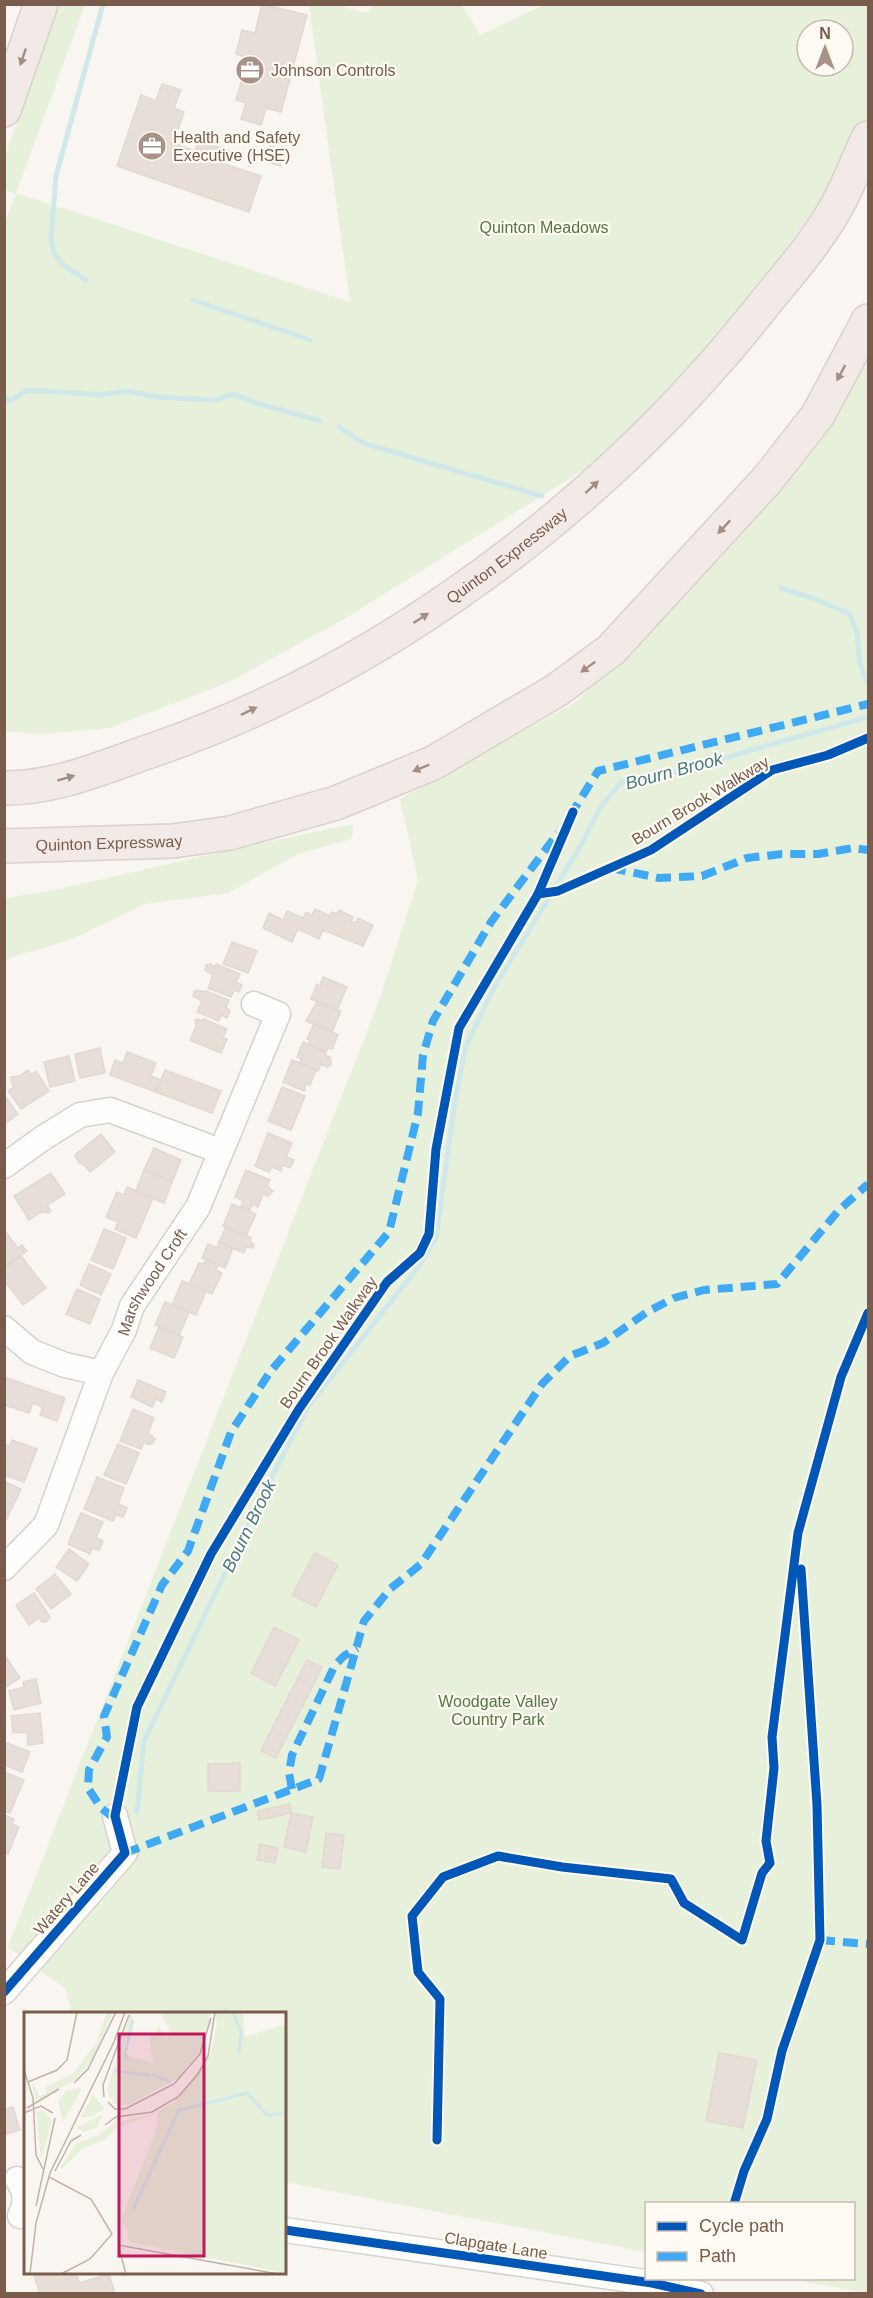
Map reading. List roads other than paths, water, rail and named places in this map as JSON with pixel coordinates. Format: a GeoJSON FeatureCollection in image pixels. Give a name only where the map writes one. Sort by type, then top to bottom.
{"type":"FeatureCollection","features":[{"type":"Feature","properties":{"kind":"highway"},"geometry":{"type":"LineString","coordinates":[[4,110],[41,4]]}},
{"type":"Feature","properties":{"kind":"highway","name":"Quinton Expressway"},"geometry":{"type":"LineString","coordinates":[[4,788],[32,787],[62,780],[209,730],[318,677],[422,618],[566,511],[655,427],[727,350],[797,263],[837,206],[868,138]]}},
{"type":"Feature","properties":{"kind":"highway","name":"Quinton Expressway"},"geometry":{"type":"LineString","coordinates":[[4,846],[173,842],[230,833],[262,824],[336,803],[434,763],[557,690],[611,650],[767,480],[818,415],[868,321]]}},
{"type":"Feature","properties":{"kind":"street","name":"Marshwood Croft"},"geometry":{"type":"LineString","coordinates":[[4,1568],[46,1525],[101,1373],[124,1330],[132,1306],[198,1207],[278,1014],[254,1004]]}},
{"type":"Feature","properties":{"kind":"street"},"geometry":{"type":"LineString","coordinates":[[4,1166],[80,1115],[110,1110],[220,1151]]}},
{"type":"Feature","properties":{"kind":"street"},"geometry":{"type":"LineString","coordinates":[[4,1328],[32,1352],[65,1365],[101,1373]]}},
{"type":"Feature","properties":{"kind":"street","name":"Watery Lane"},"geometry":{"type":"LineString","coordinates":[[4,1992],[125,1853],[115,1816]]}},
{"type":"Feature","properties":{"kind":"street"},"geometry":{"type":"LineString","coordinates":[[17,2218],[24,2200]]}},
{"type":"Feature","properties":{"kind":"street","name":"Clapgate Lane"},"geometry":{"type":"LineString","coordinates":[[286,2230],[652,2283],[701,2294]]}},
{"type":"Feature","properties":{"kind":"waterway"},"geometry":{"type":"LineString","coordinates":[[86,280],[62,264],[54,253],[51,238],[56,176],[103,4]]}},
{"type":"Feature","properties":{"kind":"waterway"},"geometry":{"type":"LineString","coordinates":[[193,300],[310,340]]}},
{"type":"Feature","properties":{"kind":"waterway"},"geometry":{"type":"LineString","coordinates":[[4,398],[10,401],[26,391],[100,395],[127,391],[156,397],[214,400],[234,394],[320,421]]}},
{"type":"Feature","properties":{"kind":"waterway"},"geometry":{"type":"LineString","coordinates":[[339,427],[363,443],[542,496]]}},
{"type":"Feature","properties":{"kind":"waterway"},"geometry":{"type":"LineString","coordinates":[[781,588],[850,614],[857,633],[860,664],[868,683]]}},
{"type":"Feature","properties":{"kind":"waterway","name":"Bourn Brook"},"geometry":{"type":"LineString","coordinates":[[137,1812],[144,1741],[271,1478],[308,1407],[419,1266],[436,1238],[455,1101],[466,1046],[494,988],[581,845],[600,808],[621,782],[640,782],[868,717]]}},
{"type":"Feature","properties":{"kind":"place","name":"Johnson Controls"},"geometry":{"type":"Point","coordinates":[250,70]}},
{"type":"Feature","properties":{"kind":"place","name":"Health and Safety Executive (HSE)"},"geometry":{"type":"Point","coordinates":[152,146]}},
{"type":"Feature","properties":{"kind":"park label","name":"Quinton Meadows"},"geometry":{"type":"Point","coordinates":[544,227]}},
{"type":"Feature","properties":{"kind":"park label","name":"Woodgate Valley Country Park"},"geometry":{"type":"Point","coordinates":[498,1710]}}]}
